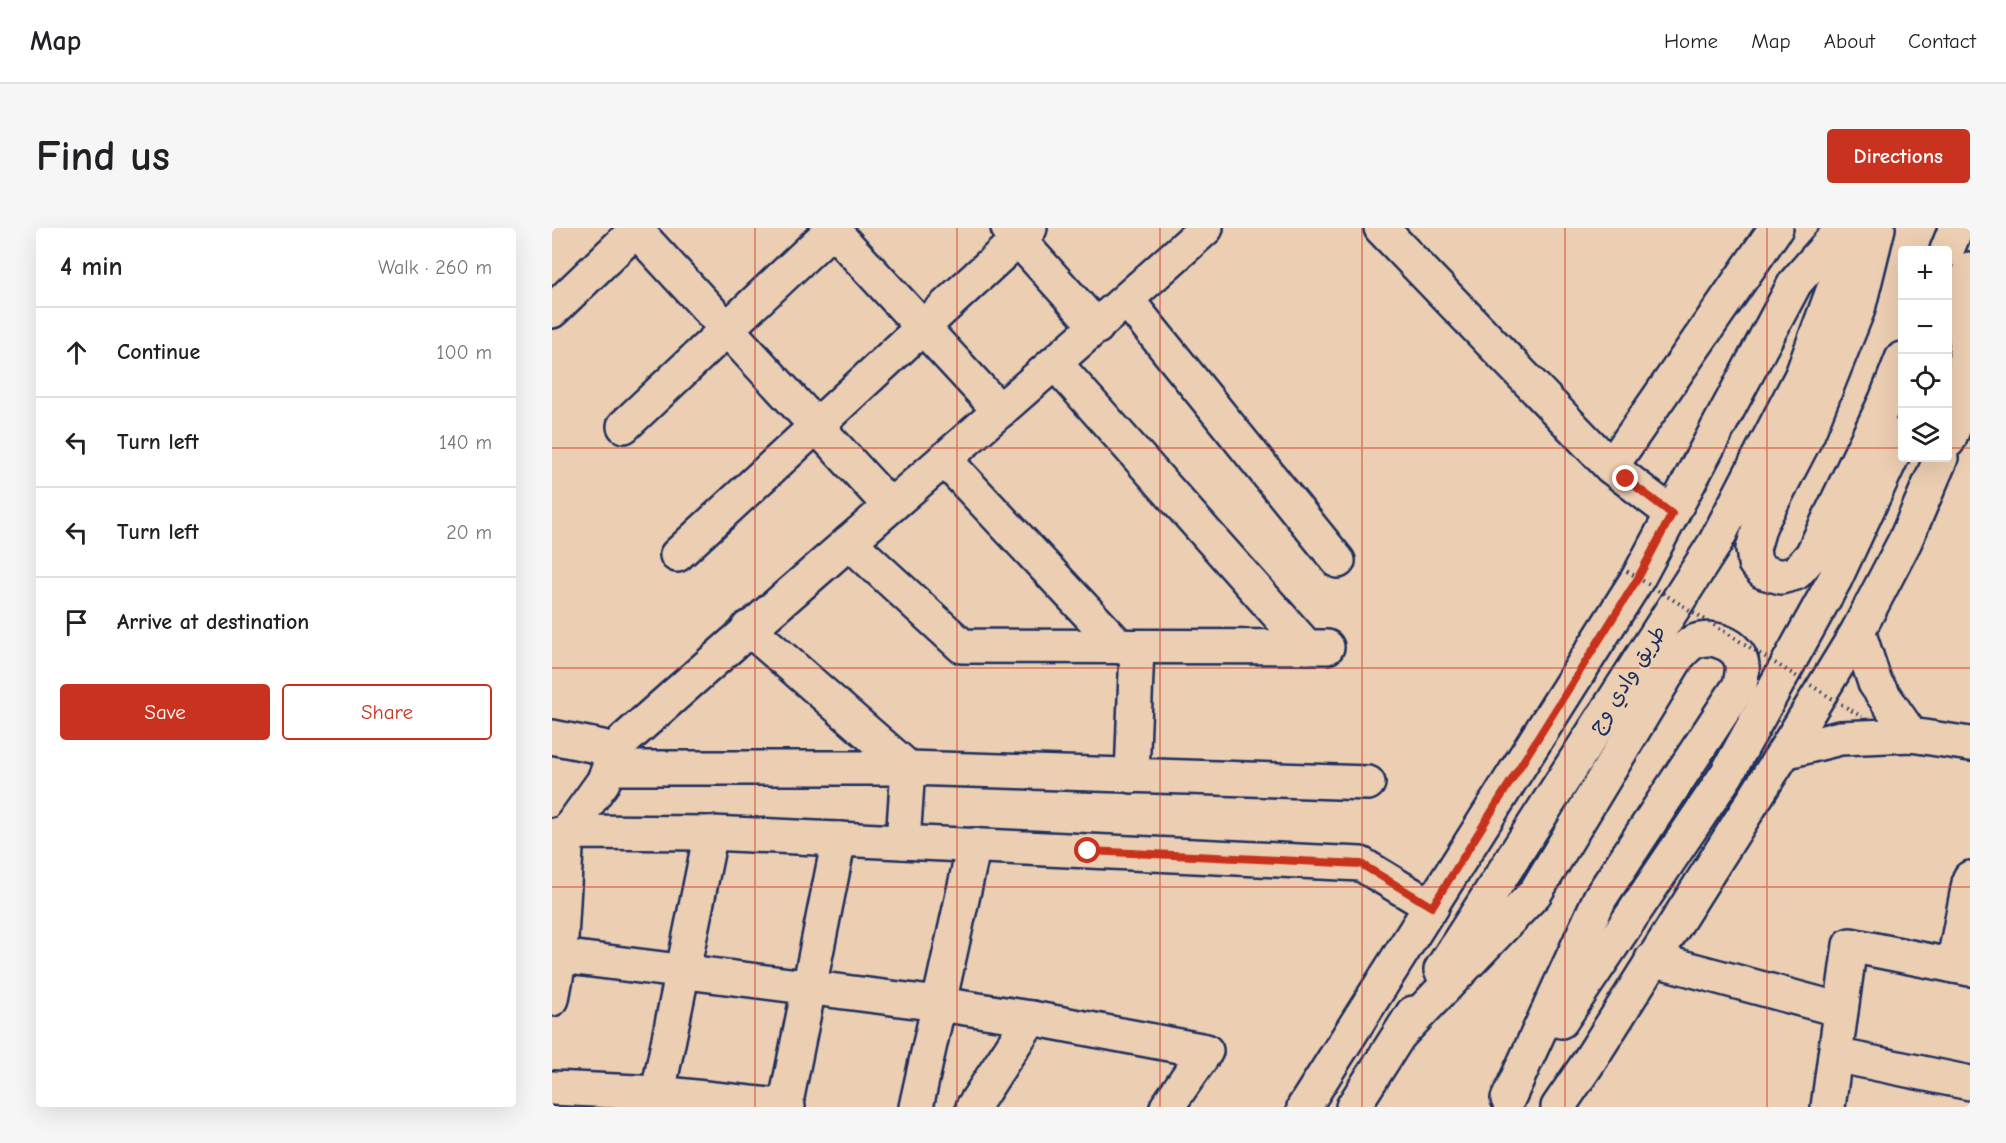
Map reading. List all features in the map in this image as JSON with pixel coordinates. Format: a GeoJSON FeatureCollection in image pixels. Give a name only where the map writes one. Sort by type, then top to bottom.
{"type":"FeatureCollection","features":[{"type":"Feature","properties":{"kind":"street"},"geometry":{"type":"LineString","coordinates":[[1381,228],[1611,467],[1672,514]]}},
{"type":"Feature","properties":{"kind":"street"},"geometry":{"type":"LineString","coordinates":[[1611,467],[1776,228]]}},
{"type":"Feature","properties":{"kind":"street"},"geometry":{"type":"LineString","coordinates":[[1304,1107],[1638,578],[1795,284],[1843,228]]}},
{"type":"Feature","properties":{"kind":"street","name":"طريق وادي وج"},"geometry":{"type":"LineString","coordinates":[[1353,1107],[1715,543],[1802,375],[1856,228]]}},
{"type":"Feature","properties":{"kind":"street"},"geometry":{"type":"LineString","coordinates":[[1878,228],[1858,309],[1808,433],[1760,525],[1753,549],[1755,563],[1763,572],[1781,577],[1796,573],[1812,555],[1886,400],[1898,369]]}},
{"type":"Feature","properties":{"kind":"street"},"geometry":{"type":"LineString","coordinates":[[1952,430],[1964,403],[1962,264],[1956,228]]}},
{"type":"Feature","properties":{"kind":"street"},"geometry":{"type":"LineString","coordinates":[[552,311],[636,229],[890,506]]}},
{"type":"Feature","properties":{"kind":"street"},"geometry":{"type":"LineString","coordinates":[[624,426],[833,229],[1000,411]]}},
{"type":"Feature","properties":{"kind":"street"},"geometry":{"type":"LineString","coordinates":[[552,999],[560,956],[560,834],[603,782],[609,761],[748,628],[1097,327],[1197,231]]}},
{"type":"Feature","properties":{"kind":"street"},"geometry":{"type":"LineString","coordinates":[[677,555],[923,327],[1019,232],[1097,327]]}},
{"type":"Feature","properties":{"kind":"street"},"geometry":{"type":"LineString","coordinates":[[1952,305],[1962,264]]}},
{"type":"Feature","properties":{"kind":"street"},"geometry":{"type":"LineString","coordinates":[[1127,300],[1338,561]]}},
{"type":"Feature","properties":{"kind":"street"},"geometry":{"type":"LineString","coordinates":[[849,542],[962,646],[1317,647],[1055,363]]}},
{"type":"Feature","properties":{"kind":"street"},"geometry":{"type":"LineString","coordinates":[[1506,1103],[1726,774],[1835,579],[1898,444]]}},
{"type":"Feature","properties":{"kind":"street"},"geometry":{"type":"LineString","coordinates":[[944,459],[1129,646],[1132,776]]}},
{"type":"Feature","properties":{"kind":"street"},"geometry":{"type":"LineString","coordinates":[[1558,1107],[1588,1063],[1858,631],[1905,541],[1939,462]]}},
{"type":"Feature","properties":{"kind":"street"},"geometry":{"type":"LineString","coordinates":[[748,628],[908,768]]}},
{"type":"Feature","properties":{"kind":"street"},"geometry":{"type":"LineString","coordinates":[[1858,631],[1875,683],[1911,735]]}},
{"type":"Feature","properties":{"kind":"street"},"geometry":{"type":"LineString","coordinates":[[1401,1033],[1535,893],[1678,656],[1692,643],[1706,639],[1725,642],[1737,651],[1742,665],[1740,685],[1600,898],[1506,1103]]}},
{"type":"Feature","properties":{"kind":"street"},"geometry":{"type":"LineString","coordinates":[[1784,752],[1840,738],[1911,735],[1970,744]]}},
{"type":"Feature","properties":{"kind":"street"},"geometry":{"type":"LineString","coordinates":[[552,737],[602,747],[609,761]]}},
{"type":"Feature","properties":{"kind":"street"},"geometry":{"type":"LineString","coordinates":[[609,761],[1368,783]]}},
{"type":"Feature","properties":{"kind":"street"},"geometry":{"type":"LineString","coordinates":[[903,842],[908,768]]}},
{"type":"Feature","properties":{"kind":"street"},"geometry":{"type":"LineString","coordinates":[[560,834],[711,833],[1361,864],[1432,907]]}},
{"type":"Feature","properties":{"kind":"street"},"geometry":{"type":"LineString","coordinates":[[657,1100],[711,833]]}},
{"type":"Feature","properties":{"kind":"street"},"geometry":{"type":"LineString","coordinates":[[552,1088],[657,1100],[786,1107],[839,839]]}},
{"type":"Feature","properties":{"kind":"street"},"geometry":{"type":"LineString","coordinates":[[916,1107],[974,845]]}},
{"type":"Feature","properties":{"kind":"street"},"geometry":{"type":"LineString","coordinates":[[1828,1107],[1850,945],[1962,967],[1970,878]]}},
{"type":"Feature","properties":{"kind":"street"},"geometry":{"type":"LineString","coordinates":[[560,956],[939,1004],[1031,1018],[1206,1051],[1167,1107]]}},
{"type":"Feature","properties":{"kind":"street"},"geometry":{"type":"LineString","coordinates":[[1652,959],[1841,1010]]}},
{"type":"Feature","properties":{"kind":"street"},"geometry":{"type":"LineString","coordinates":[[973,1107],[1031,1018]]}},
{"type":"Feature","properties":{"kind":"street"},"geometry":{"type":"LineString","coordinates":[[1835,1055],[1970,1083]]}},
{"type":"Feature","properties":{"kind":"street"},"geometry":{"type":"LineString","coordinates":[[1581,1107],[1588,1063]]}},
{"type":"Feature","properties":{"kind":"path"},"geometry":{"type":"LineString","coordinates":[[1622,568],[1862,717]]}},
{"type":"Feature","properties":{"kind":"route"},"geometry":{"type":"LineString","coordinates":[[1088,851],[1361,864],[1432,907],[1638,578],[1672,514],[1626,479]]}}]}
